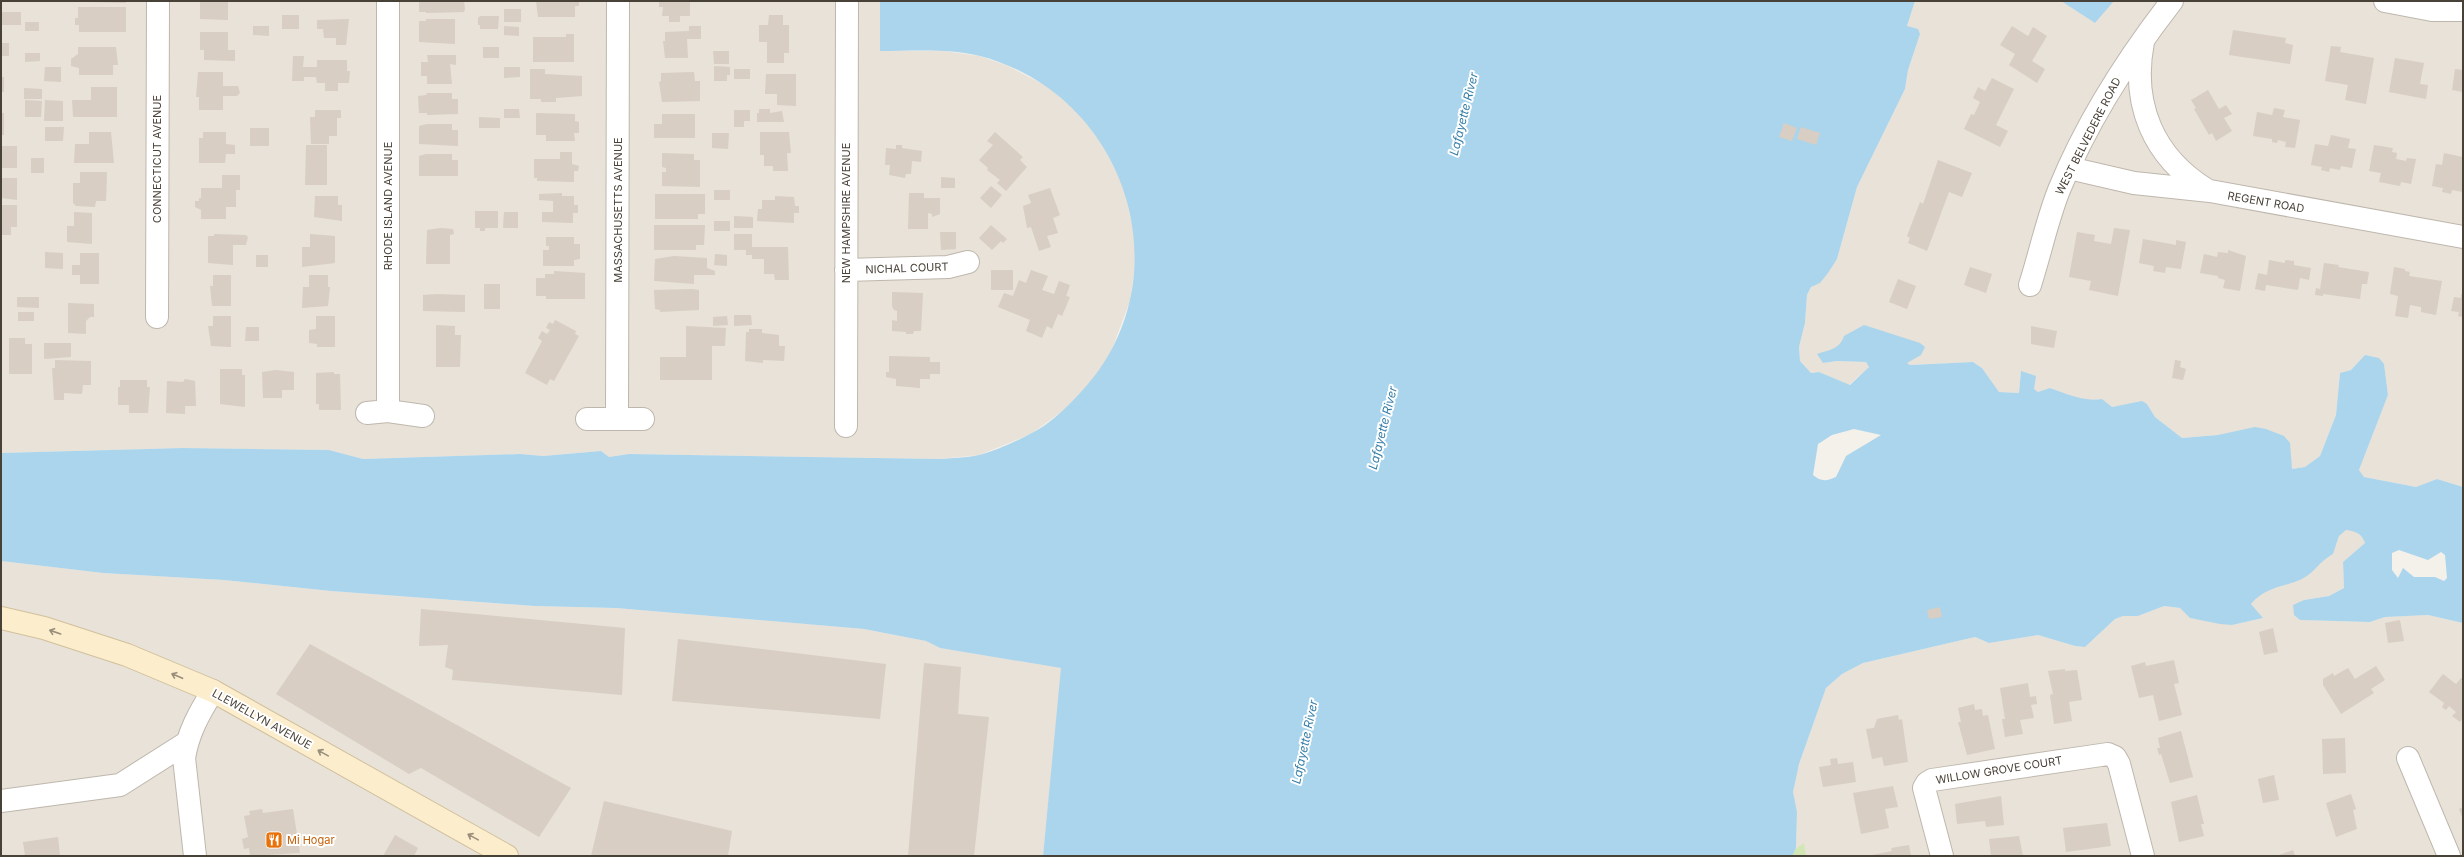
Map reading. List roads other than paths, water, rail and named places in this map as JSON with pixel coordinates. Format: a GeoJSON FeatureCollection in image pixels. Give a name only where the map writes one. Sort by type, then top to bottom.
{"type":"FeatureCollection","features":[{"type":"Feature","properties":{"kind":"street","name":"CONNECTICUT AVENUE"},"geometry":{"type":"LineString","coordinates":[[157,317],[158,1]]}},
{"type":"Feature","properties":{"kind":"street","name":"RHODE ISLAND AVENUE"},"geometry":{"type":"LineString","coordinates":[[388,1],[388,412]]}},
{"type":"Feature","properties":{"kind":"street","name":"MASSACHUSETTS AVENUE"},"geometry":{"type":"LineString","coordinates":[[617,419],[618,1]]}},
{"type":"Feature","properties":{"kind":"street","name":"NEW HAMPSHIRE AVENUE"},"geometry":{"type":"LineString","coordinates":[[846,426],[847,1]]}},
{"type":"Feature","properties":{"kind":"street","name":"WEST BELVEDERE ROAD"},"geometry":{"type":"LineString","coordinates":[[2030,286],[2059,190],[2069,168],[2104,100],[2144,37],[2172,1]]}},
{"type":"Feature","properties":{"kind":"street"},"geometry":{"type":"LineString","coordinates":[[2385,1],[2432,10],[2463,10]]}},
{"type":"Feature","properties":{"kind":"street","name":"WEST BELVEDERE ROAD"},"geometry":{"type":"LineString","coordinates":[[2144,37],[2139,64],[2139,87],[2143,109],[2155,137],[2169,159],[2184,174],[2210,191]]}},
{"type":"Feature","properties":{"kind":"street","name":"REGENT ROAD"},"geometry":{"type":"LineString","coordinates":[[2069,168],[2134,183],[2210,191],[2463,237]]}},
{"type":"Feature","properties":{"kind":"street","name":"NICHAL COURT"},"geometry":{"type":"LineString","coordinates":[[846,270],[948,267],[968,262]]}},
{"type":"Feature","properties":{"kind":"street"},"geometry":{"type":"LineString","coordinates":[[367,413],[388,412],[423,416]]}},
{"type":"Feature","properties":{"kind":"street"},"geometry":{"type":"LineString","coordinates":[[587,419],[643,419]]}},
{"type":"Feature","properties":{"kind":"street","name":"LLEWELLYN AVENUE"},"geometry":{"type":"LineString","coordinates":[[1,618],[44,628],[127,655],[213,691],[507,856]]}},
{"type":"Feature","properties":{"kind":"street"},"geometry":{"type":"LineString","coordinates":[[195,856],[184,758],[186,742],[194,722],[213,691]]}},
{"type":"Feature","properties":{"kind":"street"},"geometry":{"type":"LineString","coordinates":[[1,801],[120,785],[186,742]]}},
{"type":"Feature","properties":{"kind":"street","name":"WILLOW GROVE COURT"},"geometry":{"type":"LineString","coordinates":[[1942,856],[1924,788],[1927,783],[1932,780],[2108,754],[2115,757],[2119,764],[2144,856]]}},
{"type":"Feature","properties":{"kind":"street"},"geometry":{"type":"LineString","coordinates":[[2408,758],[2450,856]]}},
{"type":"Feature","properties":{"kind":"water","name":"Lafayette River"},"geometry":{"type":"Polygon","coordinates":[[[880,1],[1915,1],[1907,26],[1918,29],[1920,34],[1908,70],[1905,89],[1857,187],[1837,259],[1820,283],[1811,287],[1807,295],[1805,323],[1799,347],[1800,361],[1811,373],[1819,372],[1850,385],[1869,367],[1866,362],[1837,361],[1823,363],[1817,354],[1837,346],[1840,344],[1844,336],[1864,325],[1920,343],[1925,347],[1921,355],[1907,363],[1910,365],[1973,362],[1982,368],[1999,392],[2019,393],[2021,371],[2036,376],[2034,389],[2038,392],[2050,388],[2082,398],[2095,400],[2102,399],[2112,407],[2142,401],[2147,404],[2155,417],[2182,438],[2218,435],[2255,427],[2266,429],[2284,436],[2290,443],[2292,469],[2305,467],[2320,456],[2336,415],[2340,373],[2351,370],[2365,355],[2379,358],[2384,364],[2388,395],[2359,470],[2364,477],[2416,487],[2437,479],[2463,487],[2463,623],[2428,615],[2385,617],[2370,622],[2300,620],[2294,615],[2293,605],[2304,600],[2329,596],[2344,588],[2343,562],[2365,543],[2362,537],[2358,534],[2353,531],[2346,530],[2339,536],[2333,554],[2325,559],[2307,576],[2293,583],[2264,593],[2251,604],[2263,618],[2232,625],[2220,624],[2190,618],[2180,608],[2164,606],[2138,616],[2123,616],[2115,619],[2085,647],[2075,646],[2038,635],[1989,643],[1975,637],[1863,663],[1842,674],[1826,688],[1799,764],[1793,792],[1797,812],[1796,848],[1792,856],[1043,856],[1061,668],[940,648],[926,641],[864,629],[616,608],[535,606],[331,591],[224,580],[103,573],[1,561],[1,453],[183,448],[329,450],[363,459],[520,454],[543,456],[601,451],[609,457],[629,454],[938,459],[979,455],[998,449],[1044,426],[1057,416],[1080,393],[1112,348],[1130,298],[1134,247],[1126,197],[1105,150],[1073,109],[1031,77],[980,56],[968,53],[930,50],[880,51],[880,1]],[[1854,429],[1832,435],[1818,444],[1813,475],[1824,480],[1836,477],[1846,456],[1881,435],[1854,429]],[[2399,550],[2392,553],[2392,570],[2398,578],[2403,568],[2414,577],[2435,577],[2444,581],[2447,578],[2445,555],[2441,552],[2428,560],[2399,550]]]}},
{"type":"Feature","properties":{"kind":"water"},"geometry":{"type":"Polygon","coordinates":[[[2061,1],[2114,1],[2095,23],[2061,1]]]}},
{"type":"Feature","properties":{"kind":"place","name":"Mi Hogar"},"geometry":{"type":"Point","coordinates":[274,840]}}]}
